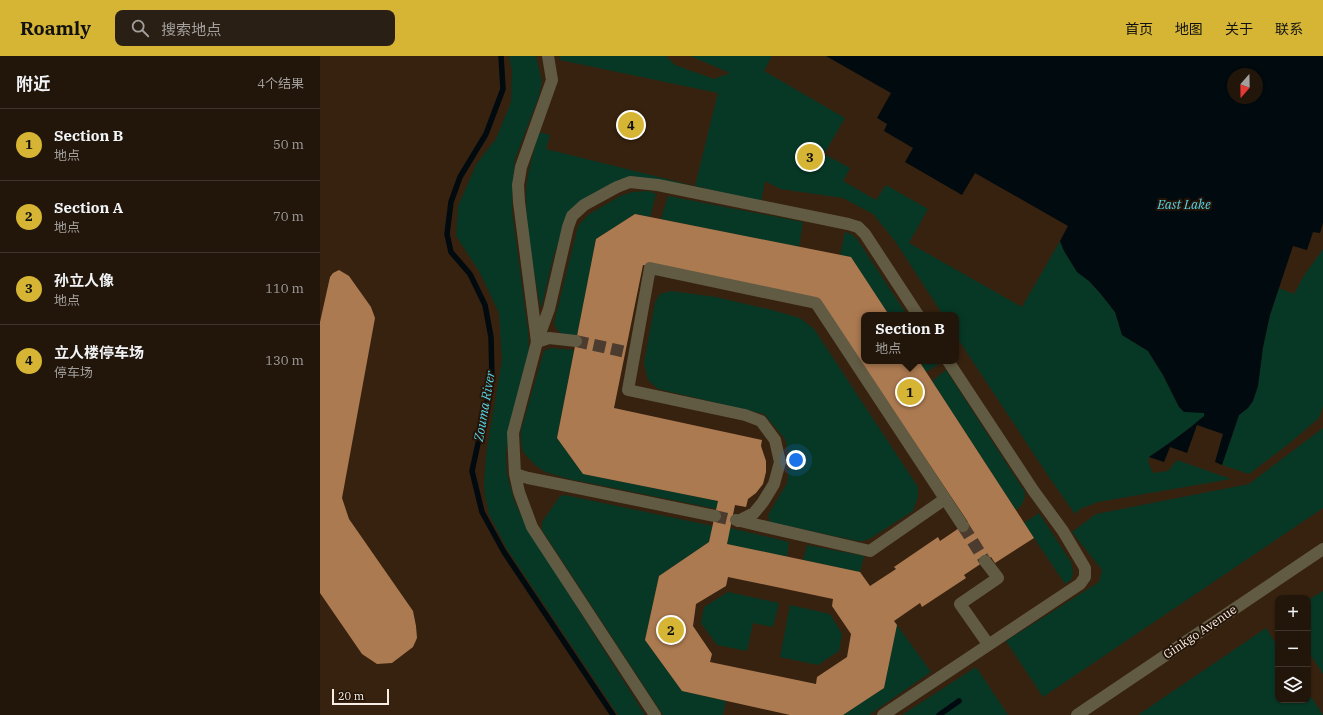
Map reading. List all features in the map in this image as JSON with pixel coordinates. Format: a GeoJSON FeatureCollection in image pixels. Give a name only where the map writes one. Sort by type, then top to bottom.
{"type":"FeatureCollection","features":[{"type":"Feature","properties":{"kind":"street"},"geometry":{"type":"LineString","coordinates":[[537,342],[518,185],[521,167],[552,80],[548,56]]}},
{"type":"Feature","properties":{"kind":"street"},"geometry":{"type":"LineString","coordinates":[[655,715],[532,527],[519,492],[516,474],[513,433],[537,342],[549,309],[568,227],[572,216],[584,205],[617,187],[630,182],[658,185],[848,224],[858,227],[865,234],[916,312]]}},
{"type":"Feature","properties":{"kind":"street"},"geometry":{"type":"LineString","coordinates":[[945,499],[870,551],[735,520],[754,513],[774,484],[780,462],[775,440],[761,421],[745,415],[628,390],[630,353],[650,268],[816,303],[945,499],[962,526]]}},
{"type":"Feature","properties":{"kind":"street"},"geometry":{"type":"LineString","coordinates":[[537,342],[549,338],[576,341]]}},
{"type":"Feature","properties":{"kind":"street"},"geometry":{"type":"LineString","coordinates":[[883,715],[1080,584],[1085,577],[1084,568],[1063,531],[1033,490],[950,364]]}},
{"type":"Feature","properties":{"kind":"street"},"geometry":{"type":"LineString","coordinates":[[516,474],[528,478],[715,516]]}},
{"type":"Feature","properties":{"kind":"street","name":"Ginkgo Avenue"},"geometry":{"type":"LineString","coordinates":[[1077,715],[1323,549]]}},
{"type":"Feature","properties":{"kind":"street"},"geometry":{"type":"LineString","coordinates":[[985,560],[998,578],[960,604],[988,644]]}},
{"type":"Feature","properties":{"kind":"shaded area"},"geometry":{"type":"Polygon","coordinates":[[[320,56],[1323,56],[1323,715],[320,715],[320,56]]]}},
{"type":"Feature","properties":{"kind":"green space"},"geometry":{"type":"Polygon","coordinates":[[[509,56],[536,56],[542,82],[539,96],[515,159],[513,179],[512,210],[528,331],[529,351],[509,434],[506,454],[507,474],[514,500],[527,528],[645,715],[618,715],[507,549],[489,514],[485,495],[484,484],[486,454],[502,360],[499,313],[479,271],[456,236],[458,206],[477,163],[496,139],[511,102],[512,71],[509,56]]]}},
{"type":"Feature","properties":{"kind":"green space"},"geometry":{"type":"Polygon","coordinates":[[[559,56],[666,56],[675,65],[714,79],[730,73],[690,56],[772,56],[764,71],[845,118],[824,154],[850,168],[843,181],[876,200],[886,185],[928,209],[909,243],[1022,307],[1060,241],[1064,251],[1077,272],[1089,281],[1115,312],[1122,335],[1148,351],[1163,375],[1179,407],[1184,412],[1204,412],[1204,416],[1198,422],[1149,457],[1148,462],[1153,473],[1168,471],[1177,460],[1231,479],[1098,502],[1080,509],[1075,514],[959,341],[959,312],[941,312],[895,241],[873,214],[843,198],[780,189],[765,181],[761,202],[695,186],[718,93],[560,60],[559,56]]]}},
{"type":"Feature","properties":{"kind":"green space"},"geometry":{"type":"Polygon","coordinates":[[[539,132],[550,135],[546,149],[695,186],[652,179],[631,178],[567,216],[553,258],[541,309],[533,266],[526,209],[526,187],[539,132]]]}},
{"type":"Feature","properties":{"kind":"green space"},"geometry":{"type":"Polygon","coordinates":[[[649,191],[656,194],[650,217],[635,214],[596,239],[577,336],[560,333],[554,323],[578,226],[588,215],[620,196],[632,192],[649,191]]]}},
{"type":"Feature","properties":{"kind":"green space"},"geometry":{"type":"Polygon","coordinates":[[[668,196],[803,222],[799,247],[661,219],[668,196]]]}},
{"type":"Feature","properties":{"kind":"green space"},"geometry":{"type":"Polygon","coordinates":[[[845,232],[851,234],[857,239],[905,312],[887,312],[851,257],[840,255],[845,232]]]}},
{"type":"Feature","properties":{"kind":"green space"},"geometry":{"type":"Polygon","coordinates":[[[1323,249],[1323,406],[1319,418],[1286,446],[1249,474],[1222,465],[1239,415],[1248,408],[1253,401],[1258,386],[1263,347],[1270,315],[1279,288],[1294,294],[1303,277],[1323,249]]]}},
{"type":"Feature","properties":{"kind":"green space"},"geometry":{"type":"Polygon","coordinates":[[[671,291],[716,297],[772,310],[800,318],[814,329],[918,487],[918,497],[913,511],[864,541],[857,541],[770,522],[768,515],[787,483],[790,461],[785,439],[764,414],[658,389],[648,380],[644,363],[655,302],[660,294],[671,291]]]}},
{"type":"Feature","properties":{"kind":"green space"},"geometry":{"type":"Polygon","coordinates":[[[550,348],[574,350],[557,438],[583,474],[718,501],[717,509],[569,479],[545,472],[535,465],[523,452],[521,430],[544,351],[550,348]]]}},
{"type":"Feature","properties":{"kind":"green space"},"geometry":{"type":"Polygon","coordinates":[[[921,364],[939,364],[926,372],[921,364]]]}},
{"type":"Feature","properties":{"kind":"green space"},"geometry":{"type":"Polygon","coordinates":[[[946,370],[1025,492],[1023,502],[1016,510],[932,381],[946,370]]]}},
{"type":"Feature","properties":{"kind":"green space"},"geometry":{"type":"Polygon","coordinates":[[[1323,428],[1323,508],[1043,697],[1006,641],[1099,582],[1102,570],[1072,532],[1096,514],[1249,484],[1323,428]]]}},
{"type":"Feature","properties":{"kind":"green space"},"geometry":{"type":"Polygon","coordinates":[[[565,495],[713,526],[709,542],[659,576],[645,640],[682,691],[726,701],[723,715],[663,715],[542,530],[542,522],[560,496],[565,495]]]}},
{"type":"Feature","properties":{"kind":"green space"},"geometry":{"type":"Polygon","coordinates":[[[1039,513],[1071,562],[1073,571],[1072,579],[1065,584],[1024,523],[1039,513]]]}},
{"type":"Feature","properties":{"kind":"green space"},"geometry":{"type":"Polygon","coordinates":[[[730,528],[789,542],[787,557],[727,544],[730,528]]]}},
{"type":"Feature","properties":{"kind":"green space"},"geometry":{"type":"Polygon","coordinates":[[[807,545],[864,556],[860,572],[803,560],[807,545]]]}},
{"type":"Feature","properties":{"kind":"green space"},"geometry":{"type":"Polygon","coordinates":[[[1323,591],[1323,674],[1311,656],[1311,598],[1323,591]]]}},
{"type":"Feature","properties":{"kind":"green space"},"geometry":{"type":"Polygon","coordinates":[[[728,592],[779,603],[773,627],[753,623],[747,651],[717,645],[701,623],[704,607],[728,592]]]}},
{"type":"Feature","properties":{"kind":"green space"},"geometry":{"type":"Polygon","coordinates":[[[790,605],[830,614],[842,634],[839,651],[818,665],[780,657],[790,605]]]}},
{"type":"Feature","properties":{"kind":"green space"},"geometry":{"type":"Polygon","coordinates":[[[897,625],[931,672],[869,715],[843,715],[884,688],[897,625]]]}},
{"type":"Feature","properties":{"kind":"green space"},"geometry":{"type":"Polygon","coordinates":[[[1266,628],[1275,642],[1275,703],[1311,703],[1311,697],[1323,715],[1138,715],[1266,628]]]}},
{"type":"Feature","properties":{"kind":"green space"},"geometry":{"type":"Polygon","coordinates":[[[976,667],[1008,715],[902,715],[976,667]]]}},
{"type":"Feature","properties":{"kind":"water","name":"East Lake"},"geometry":{"type":"Polygon","coordinates":[[[826,56],[1323,56],[1323,223],[1320,233],[1313,232],[1307,250],[1293,246],[1270,315],[1263,347],[1258,386],[1253,401],[1248,408],[1239,415],[1222,465],[1215,462],[1223,434],[1197,425],[1187,453],[1170,447],[1164,462],[1149,457],[1191,427],[1204,416],[1204,413],[1184,412],[1179,407],[1163,375],[1148,351],[1122,335],[1115,312],[1089,281],[1077,272],[1064,251],[1060,241],[1068,226],[975,173],[962,195],[905,162],[913,148],[884,131],[887,124],[877,118],[891,93],[826,56]]]}},
{"type":"Feature","properties":{"kind":"building"},"geometry":{"type":"Polygon","coordinates":[[[635,214],[851,257],[887,312],[861,312],[861,362],[820,301],[643,265],[614,408],[762,440],[761,446],[766,461],[766,472],[763,484],[756,493],[748,499],[746,507],[735,505],[727,544],[860,572],[870,586],[896,569],[894,567],[938,537],[940,541],[968,522],[862,364],[921,364],[1034,538],[995,563],[991,557],[964,575],[966,578],[922,607],[920,603],[894,621],[897,625],[884,688],[843,715],[790,715],[682,691],[645,640],[659,576],[709,542],[718,501],[583,474],[557,438],[596,239],[635,214]],[[728,577],[726,586],[696,604],[693,626],[712,654],[710,662],[816,684],[817,677],[847,657],[851,634],[832,606],[833,599],[728,577]]]}},
{"type":"Feature","properties":{"kind":"building"},"geometry":{"type":"Polygon","coordinates":[[[339,270],[349,276],[371,307],[375,318],[342,498],[349,519],[413,611],[417,638],[413,647],[392,663],[377,664],[362,654],[320,593],[320,322],[330,277],[333,273],[339,270]]]}},
{"type":"Feature","properties":{"kind":"waterway","name":"Zouma River"},"geometry":{"type":"LineString","coordinates":[[501,56],[503,89],[486,134],[460,177],[451,202],[447,234],[451,252],[470,274],[485,305],[491,337],[492,379],[472,471],[482,512],[504,552],[613,715]]}},
{"type":"Feature","properties":{"kind":"waterway"},"geometry":{"type":"LineString","coordinates":[[939,715],[959,701]]}},
{"type":"Feature","properties":{"kind":"tunnel"},"geometry":{"type":"LineString","coordinates":[[576,341],[626,352]]}},
{"type":"Feature","properties":{"kind":"tunnel"},"geometry":{"type":"LineString","coordinates":[[715,516],[732,520]]}},
{"type":"Feature","properties":{"kind":"tunnel"},"geometry":{"type":"LineString","coordinates":[[963,526],[985,561]]}},
{"type":"Feature","properties":{"kind":"place","name":"立人楼停车场"},"geometry":{"type":"Point","coordinates":[631,125]}},
{"type":"Feature","properties":{"kind":"place","name":"孙立人像"},"geometry":{"type":"Point","coordinates":[810,157]}},
{"type":"Feature","properties":{"kind":"place","name":"Section B"},"geometry":{"type":"Point","coordinates":[910,392]}},
{"type":"Feature","properties":{"kind":"place","name":"Section A"},"geometry":{"type":"Point","coordinates":[671,630]}}]}
